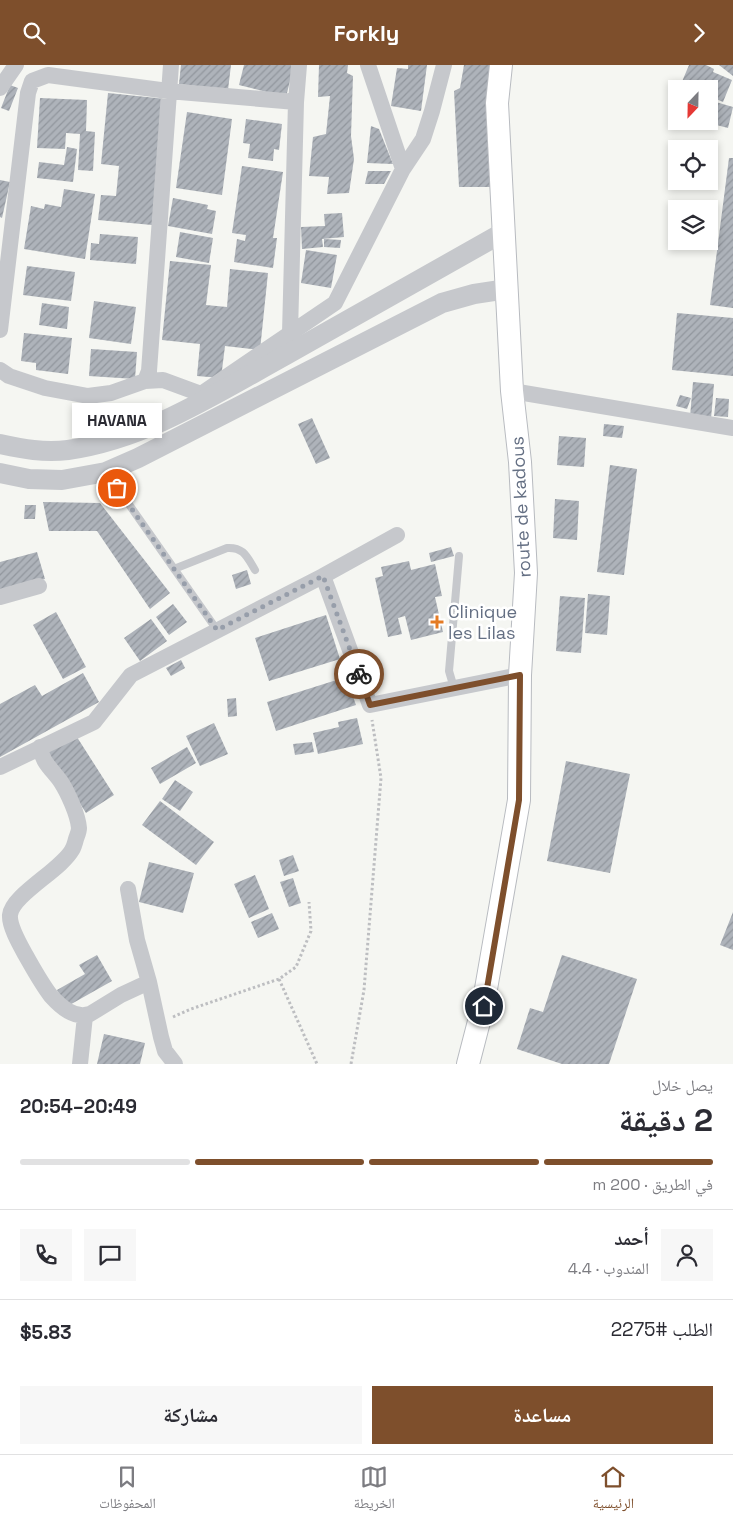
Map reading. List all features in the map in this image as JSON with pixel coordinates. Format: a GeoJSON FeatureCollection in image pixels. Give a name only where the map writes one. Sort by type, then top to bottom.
{"type":"FeatureCollection","features":[{"type":"Feature","properties":{"kind":"main road","name":"route de kadous"},"geometry":{"type":"LineString","coordinates":[[468,1064],[484,1006],[519,800],[520,675],[526,573],[520,462],[512,391],[497,103],[501,65]]}},
{"type":"Feature","properties":{"kind":"street"},"geometry":{"type":"LineString","coordinates":[[0,88],[16,65]]}},
{"type":"Feature","properties":{"kind":"street"},"geometry":{"type":"LineString","coordinates":[[145,381],[148,371],[171,65]]}},
{"type":"Feature","properties":{"kind":"street"},"geometry":{"type":"LineString","coordinates":[[290,333],[296,103],[299,65]]}},
{"type":"Feature","properties":{"kind":"street"},"geometry":{"type":"LineString","coordinates":[[368,65],[403,169]]}},
{"type":"Feature","properties":{"kind":"street"},"geometry":{"type":"LineString","coordinates":[[378,65],[403,169]]}},
{"type":"Feature","properties":{"kind":"street"},"geometry":{"type":"LineString","coordinates":[[0,370],[9,376],[45,388],[88,396],[111,393],[145,381],[163,380],[201,394],[334,303],[403,169],[423,139],[444,65]]}},
{"type":"Feature","properties":{"kind":"street"},"geometry":{"type":"LineString","coordinates":[[0,330],[28,93],[32,81],[48,75],[168,91],[296,103]]}},
{"type":"Feature","properties":{"kind":"street"},"geometry":{"type":"LineString","coordinates":[[0,444],[32,451],[67,450],[103,443],[142,430],[200,403],[504,232]]}},
{"type":"Feature","properties":{"kind":"street"},"geometry":{"type":"LineString","coordinates":[[1,476],[62,480],[106,472],[138,458],[442,303],[474,294],[507,289]]}},
{"type":"Feature","properties":{"kind":"street"},"geometry":{"type":"LineString","coordinates":[[512,391],[733,428]]}},
{"type":"Feature","properties":{"kind":"street"},"geometry":{"type":"LineString","coordinates":[[0,767],[94,722],[131,675],[323,576],[397,535]]}},
{"type":"Feature","properties":{"kind":"street"},"geometry":{"type":"LineString","coordinates":[[323,576],[370,705],[520,675]]}},
{"type":"Feature","properties":{"kind":"street"},"geometry":{"type":"LineString","coordinates":[[0,597],[39,586]]}},
{"type":"Feature","properties":{"kind":"street"},"geometry":{"type":"LineString","coordinates":[[40,747],[41,755],[48,767],[67,793],[79,829],[72,850],[12,909],[10,919],[19,943],[47,991],[67,1011],[85,1016],[121,995],[149,982]]}},
{"type":"Feature","properties":{"kind":"street"},"geometry":{"type":"LineString","coordinates":[[128,889],[157,1025],[165,1051],[175,1064]]}},
{"type":"Feature","properties":{"kind":"street"},"geometry":{"type":"LineString","coordinates":[[80,1064],[85,1016]]}},
{"type":"Feature","properties":{"kind":"lane"},"geometry":{"type":"LineString","coordinates":[[106,472],[217,630]]}},
{"type":"Feature","properties":{"kind":"lane"},"geometry":{"type":"LineString","coordinates":[[174,569],[227,548],[233,548],[239,549],[244,553],[255,570]]}},
{"type":"Feature","properties":{"kind":"lane"},"geometry":{"type":"LineString","coordinates":[[454,688],[449,671],[459,556]]}},
{"type":"Feature","properties":{"kind":"path"},"geometry":{"type":"LineString","coordinates":[[351,1064],[364,990],[381,778],[370,705]]}},
{"type":"Feature","properties":{"kind":"path"},"geometry":{"type":"LineString","coordinates":[[157,1025],[191,1009],[279,979],[296,967],[311,931],[309,902]]}},
{"type":"Feature","properties":{"kind":"path"},"geometry":{"type":"LineString","coordinates":[[279,979],[317,1064]]}},
{"type":"Feature","properties":{"kind":"building"},"geometry":{"type":"Polygon","coordinates":[[[181,65],[231,65],[228,90],[179,84],[181,65]]]}},
{"type":"Feature","properties":{"kind":"building"},"geometry":{"type":"Polygon","coordinates":[[[244,65],[294,65],[286,97],[239,85],[244,65]]]}},
{"type":"Feature","properties":{"kind":"building"},"geometry":{"type":"Polygon","coordinates":[[[319,65],[348,65],[347,73],[353,76],[351,136],[354,159],[349,193],[327,194],[329,177],[309,176],[313,137],[326,134],[330,96],[318,97],[319,65]]]}},
{"type":"Feature","properties":{"kind":"building"},"geometry":{"type":"Polygon","coordinates":[[[408,65],[427,65],[421,111],[391,106],[397,68],[408,69],[408,65]]]}},
{"type":"Feature","properties":{"kind":"building"},"geometry":{"type":"Polygon","coordinates":[[[464,65],[496,65],[497,187],[459,187],[454,91],[460,88],[464,65]]]}},
{"type":"Feature","properties":{"kind":"building"},"geometry":{"type":"Polygon","coordinates":[[[689,65],[706,65],[714,69],[713,72],[732,80],[723,102],[718,100],[718,80],[683,80],[689,65]]]}},
{"type":"Feature","properties":{"kind":"building"},"geometry":{"type":"Polygon","coordinates":[[[719,65],[733,65],[733,76],[719,65]]]}},
{"type":"Feature","properties":{"kind":"building"},"geometry":{"type":"Polygon","coordinates":[[[10,85],[18,88],[9,111],[1,108],[10,85]]]}},
{"type":"Feature","properties":{"kind":"building"},"geometry":{"type":"Polygon","coordinates":[[[108,93],[166,99],[152,225],[98,220],[101,195],[116,196],[119,166],[101,164],[108,93]]]}},
{"type":"Feature","properties":{"kind":"building"},"geometry":{"type":"Polygon","coordinates":[[[40,98],[87,100],[86,131],[95,132],[93,171],[78,170],[80,134],[66,133],[65,149],[37,148],[40,98]]]}},
{"type":"Feature","properties":{"kind":"building"},"geometry":{"type":"Polygon","coordinates":[[[718,103],[733,107],[728,128],[718,125],[718,103]]]}},
{"type":"Feature","properties":{"kind":"building"},"geometry":{"type":"Polygon","coordinates":[[[187,112],[232,119],[222,195],[176,188],[187,112]]]}},
{"type":"Feature","properties":{"kind":"building"},"geometry":{"type":"Polygon","coordinates":[[[246,119],[282,124],[279,150],[274,149],[273,161],[248,158],[250,144],[243,143],[246,119]]]}},
{"type":"Feature","properties":{"kind":"building"},"geometry":{"type":"Polygon","coordinates":[[[371,126],[379,129],[393,164],[367,163],[371,126]]]}},
{"type":"Feature","properties":{"kind":"building"},"geometry":{"type":"Polygon","coordinates":[[[67,147],[77,149],[73,182],[37,178],[39,162],[64,165],[67,147]]]}},
{"type":"Feature","properties":{"kind":"building"},"geometry":{"type":"Polygon","coordinates":[[[729,158],[733,158],[733,308],[710,305],[729,158]]]}},
{"type":"Feature","properties":{"kind":"building"},"geometry":{"type":"Polygon","coordinates":[[[242,166],[283,172],[273,238],[277,238],[273,268],[234,262],[237,239],[245,241],[246,235],[232,233],[242,166]]]}},
{"type":"Feature","properties":{"kind":"building"},"geometry":{"type":"Polygon","coordinates":[[[368,171],[391,171],[384,184],[365,184],[368,171]]]}},
{"type":"Feature","properties":{"kind":"building"},"geometry":{"type":"Polygon","coordinates":[[[0,180],[10,182],[2,218],[0,217],[0,180]]]}},
{"type":"Feature","properties":{"kind":"building"},"geometry":{"type":"Polygon","coordinates":[[[64,189],[95,194],[85,259],[24,249],[31,206],[44,209],[45,204],[61,207],[64,189]]]}},
{"type":"Feature","properties":{"kind":"building"},"geometry":{"type":"Polygon","coordinates":[[[173,198],[208,205],[207,209],[216,211],[212,234],[168,226],[173,198]]]}},
{"type":"Feature","properties":{"kind":"building"},"geometry":{"type":"Polygon","coordinates":[[[342,213],[344,237],[322,239],[323,247],[302,249],[301,227],[325,226],[324,214],[342,213]]]}},
{"type":"Feature","properties":{"kind":"building"},"geometry":{"type":"Polygon","coordinates":[[[180,232],[213,238],[209,263],[176,257],[180,232]]]}},
{"type":"Feature","properties":{"kind":"building"},"geometry":{"type":"Polygon","coordinates":[[[100,234],[138,237],[136,264],[90,260],[91,243],[99,244],[100,234]]]}},
{"type":"Feature","properties":{"kind":"building"},"geometry":{"type":"Polygon","coordinates":[[[324,239],[341,240],[340,248],[324,247],[324,239]]]}},
{"type":"Feature","properties":{"kind":"building"},"geometry":{"type":"Polygon","coordinates":[[[306,250],[337,255],[331,288],[301,283],[306,250]]]}},
{"type":"Feature","properties":{"kind":"building"},"geometry":{"type":"Polygon","coordinates":[[[170,261],[211,265],[206,305],[227,307],[230,269],[268,273],[260,350],[225,346],[221,378],[197,376],[200,344],[162,340],[170,261]]]}},
{"type":"Feature","properties":{"kind":"building"},"geometry":{"type":"Polygon","coordinates":[[[27,266],[75,272],[71,301],[23,295],[27,266]]]}},
{"type":"Feature","properties":{"kind":"building"},"geometry":{"type":"Polygon","coordinates":[[[94,301],[136,307],[131,344],[89,338],[94,301]]]}},
{"type":"Feature","properties":{"kind":"building"},"geometry":{"type":"Polygon","coordinates":[[[42,303],[69,307],[67,329],[39,325],[42,303]]]}},
{"type":"Feature","properties":{"kind":"building"},"geometry":{"type":"Polygon","coordinates":[[[677,313],[733,318],[733,376],[672,370],[677,313]]]}},
{"type":"Feature","properties":{"kind":"building"},"geometry":{"type":"Polygon","coordinates":[[[24,333],[72,338],[68,374],[36,370],[36,363],[21,361],[24,333]]]}},
{"type":"Feature","properties":{"kind":"building"},"geometry":{"type":"Polygon","coordinates":[[[91,349],[137,352],[135,379],[89,376],[91,349]]]}},
{"type":"Feature","properties":{"kind":"building"},"geometry":{"type":"Polygon","coordinates":[[[693,382],[714,384],[711,419],[690,417],[693,382]]]}},
{"type":"Feature","properties":{"kind":"building"},"geometry":{"type":"Polygon","coordinates":[[[680,395],[691,398],[687,409],[676,406],[680,395]]]}},
{"type":"Feature","properties":{"kind":"building"},"geometry":{"type":"Polygon","coordinates":[[[716,398],[729,399],[728,417],[714,416],[716,398]]]}},
{"type":"Feature","properties":{"kind":"building"},"geometry":{"type":"Polygon","coordinates":[[[312,418],[330,458],[316,464],[298,424],[312,418]]]}},
{"type":"Feature","properties":{"kind":"building"},"geometry":{"type":"Polygon","coordinates":[[[604,424],[624,426],[622,438],[603,436],[604,424]]]}},
{"type":"Feature","properties":{"kind":"building"},"geometry":{"type":"Polygon","coordinates":[[[559,436],[586,438],[584,467],[557,465],[559,436]]]}},
{"type":"Feature","properties":{"kind":"building"},"geometry":{"type":"Polygon","coordinates":[[[610,465],[637,469],[624,575],[597,572],[610,465]]]}},
{"type":"Feature","properties":{"kind":"building"},"geometry":{"type":"Polygon","coordinates":[[[555,499],[579,501],[577,540],[553,538],[555,499]]]}},
{"type":"Feature","properties":{"kind":"building"},"geometry":{"type":"Polygon","coordinates":[[[43,502],[100,503],[170,593],[150,609],[97,531],[49,531],[43,502]]]}},
{"type":"Feature","properties":{"kind":"building"},"geometry":{"type":"Polygon","coordinates":[[[25,505],[36,505],[35,519],[24,519],[25,505]]]}},
{"type":"Feature","properties":{"kind":"building"},"geometry":{"type":"Polygon","coordinates":[[[451,547],[454,556],[431,562],[429,553],[451,547]]]}},
{"type":"Feature","properties":{"kind":"building"},"geometry":{"type":"Polygon","coordinates":[[[37,552],[45,579],[0,591],[0,562],[37,552]]]}},
{"type":"Feature","properties":{"kind":"building"},"geometry":{"type":"Polygon","coordinates":[[[409,561],[411,570],[435,564],[442,596],[435,597],[443,632],[411,640],[405,616],[398,618],[402,634],[388,637],[375,578],[383,576],[381,567],[409,561]]]}},
{"type":"Feature","properties":{"kind":"building"},"geometry":{"type":"Polygon","coordinates":[[[247,570],[251,584],[236,589],[232,575],[247,570]]]}},
{"type":"Feature","properties":{"kind":"building"},"geometry":{"type":"Polygon","coordinates":[[[588,594],[610,596],[607,635],[585,633],[588,594]]]}},
{"type":"Feature","properties":{"kind":"building"},"geometry":{"type":"Polygon","coordinates":[[[560,596],[585,598],[581,653],[556,651],[560,596]]]}},
{"type":"Feature","properties":{"kind":"building"},"geometry":{"type":"Polygon","coordinates":[[[173,604],[187,622],[169,635],[156,617],[173,604]]]}},
{"type":"Feature","properties":{"kind":"building"},"geometry":{"type":"Polygon","coordinates":[[[56,612],[86,667],[63,679],[33,625],[56,612]]]}},
{"type":"Feature","properties":{"kind":"building"},"geometry":{"type":"Polygon","coordinates":[[[326,615],[340,659],[269,681],[255,638],[326,615]]]}},
{"type":"Feature","properties":{"kind":"building"},"geometry":{"type":"Polygon","coordinates":[[[151,619],[167,641],[140,661],[124,638],[151,619]]]}},
{"type":"Feature","properties":{"kind":"building"},"geometry":{"type":"Polygon","coordinates":[[[181,660],[185,668],[171,676],[166,668],[181,660]]]}},
{"type":"Feature","properties":{"kind":"building"},"geometry":{"type":"Polygon","coordinates":[[[83,673],[99,702],[0,757],[0,704],[35,685],[42,696],[83,673]]]}},
{"type":"Feature","properties":{"kind":"building"},"geometry":{"type":"Polygon","coordinates":[[[346,677],[356,705],[276,731],[267,702],[346,677]]]}},
{"type":"Feature","properties":{"kind":"building"},"geometry":{"type":"Polygon","coordinates":[[[236,698],[237,716],[228,717],[227,699],[236,698]]]}},
{"type":"Feature","properties":{"kind":"building"},"geometry":{"type":"Polygon","coordinates":[[[357,718],[363,744],[318,754],[313,733],[339,727],[338,722],[357,718]]]}},
{"type":"Feature","properties":{"kind":"building"},"geometry":{"type":"Polygon","coordinates":[[[214,723],[228,754],[200,766],[186,736],[214,723]]]}},
{"type":"Feature","properties":{"kind":"building"},"geometry":{"type":"Polygon","coordinates":[[[75,734],[114,795],[86,813],[47,752],[75,734]]]}},
{"type":"Feature","properties":{"kind":"building"},"geometry":{"type":"Polygon","coordinates":[[[312,742],[314,752],[295,755],[293,744],[312,742]]]}},
{"type":"Feature","properties":{"kind":"building"},"geometry":{"type":"Polygon","coordinates":[[[187,747],[196,763],[160,784],[151,768],[187,747]]]}},
{"type":"Feature","properties":{"kind":"building"},"geometry":{"type":"Polygon","coordinates":[[[566,761],[630,774],[610,873],[547,861],[566,761]]]}},
{"type":"Feature","properties":{"kind":"building"},"geometry":{"type":"Polygon","coordinates":[[[175,780],[193,792],[180,811],[162,799],[175,780]]]}},
{"type":"Feature","properties":{"kind":"building"},"geometry":{"type":"Polygon","coordinates":[[[160,801],[214,842],[196,865],[142,825],[160,801]]]}},
{"type":"Feature","properties":{"kind":"building"},"geometry":{"type":"Polygon","coordinates":[[[293,855],[299,871],[284,876],[279,860],[293,855]]]}},
{"type":"Feature","properties":{"kind":"building"},"geometry":{"type":"Polygon","coordinates":[[[149,862],[194,873],[183,913],[139,902],[149,862]]]}},
{"type":"Feature","properties":{"kind":"building"},"geometry":{"type":"Polygon","coordinates":[[[255,875],[269,909],[249,918],[234,884],[255,875]]]}},
{"type":"Feature","properties":{"kind":"building"},"geometry":{"type":"Polygon","coordinates":[[[293,878],[301,903],[289,907],[280,882],[293,878]]]}},
{"type":"Feature","properties":{"kind":"building"},"geometry":{"type":"Polygon","coordinates":[[[733,912],[733,950],[720,945],[733,912]]]}},
{"type":"Feature","properties":{"kind":"building"},"geometry":{"type":"Polygon","coordinates":[[[272,913],[279,929],[258,938],[251,922],[272,913]]]}},
{"type":"Feature","properties":{"kind":"building"},"geometry":{"type":"Polygon","coordinates":[[[97,955],[112,981],[66,1007],[57,990],[85,974],[79,965],[97,955]]]}},
{"type":"Feature","properties":{"kind":"building"},"geometry":{"type":"Polygon","coordinates":[[[562,955],[637,979],[609,1064],[562,1064],[517,1049],[530,1008],[543,1012],[562,955]]]}},
{"type":"Feature","properties":{"kind":"building"},"geometry":{"type":"Polygon","coordinates":[[[104,1034],[145,1043],[140,1064],[97,1064],[104,1034]]]}},
{"type":"Feature","properties":{"kind":"way so far"},"geometry":{"type":"LineString","coordinates":[[117,488],[217,630],[323,576],[359,674]]}},
{"type":"Feature","properties":{"kind":"place","name":"HAVANA"},"geometry":{"type":"Point","coordinates":[117,488]}},
{"type":"Feature","properties":{"kind":"place","name":"Clinique les Lilas"},"geometry":{"type":"Point","coordinates":[437,622]}},
{"type":"Feature","properties":{"kind":"route"},"geometry":{"type":"LineString","coordinates":[[359,674],[370,705],[520,675],[519,800],[484,1006]]}}]}
